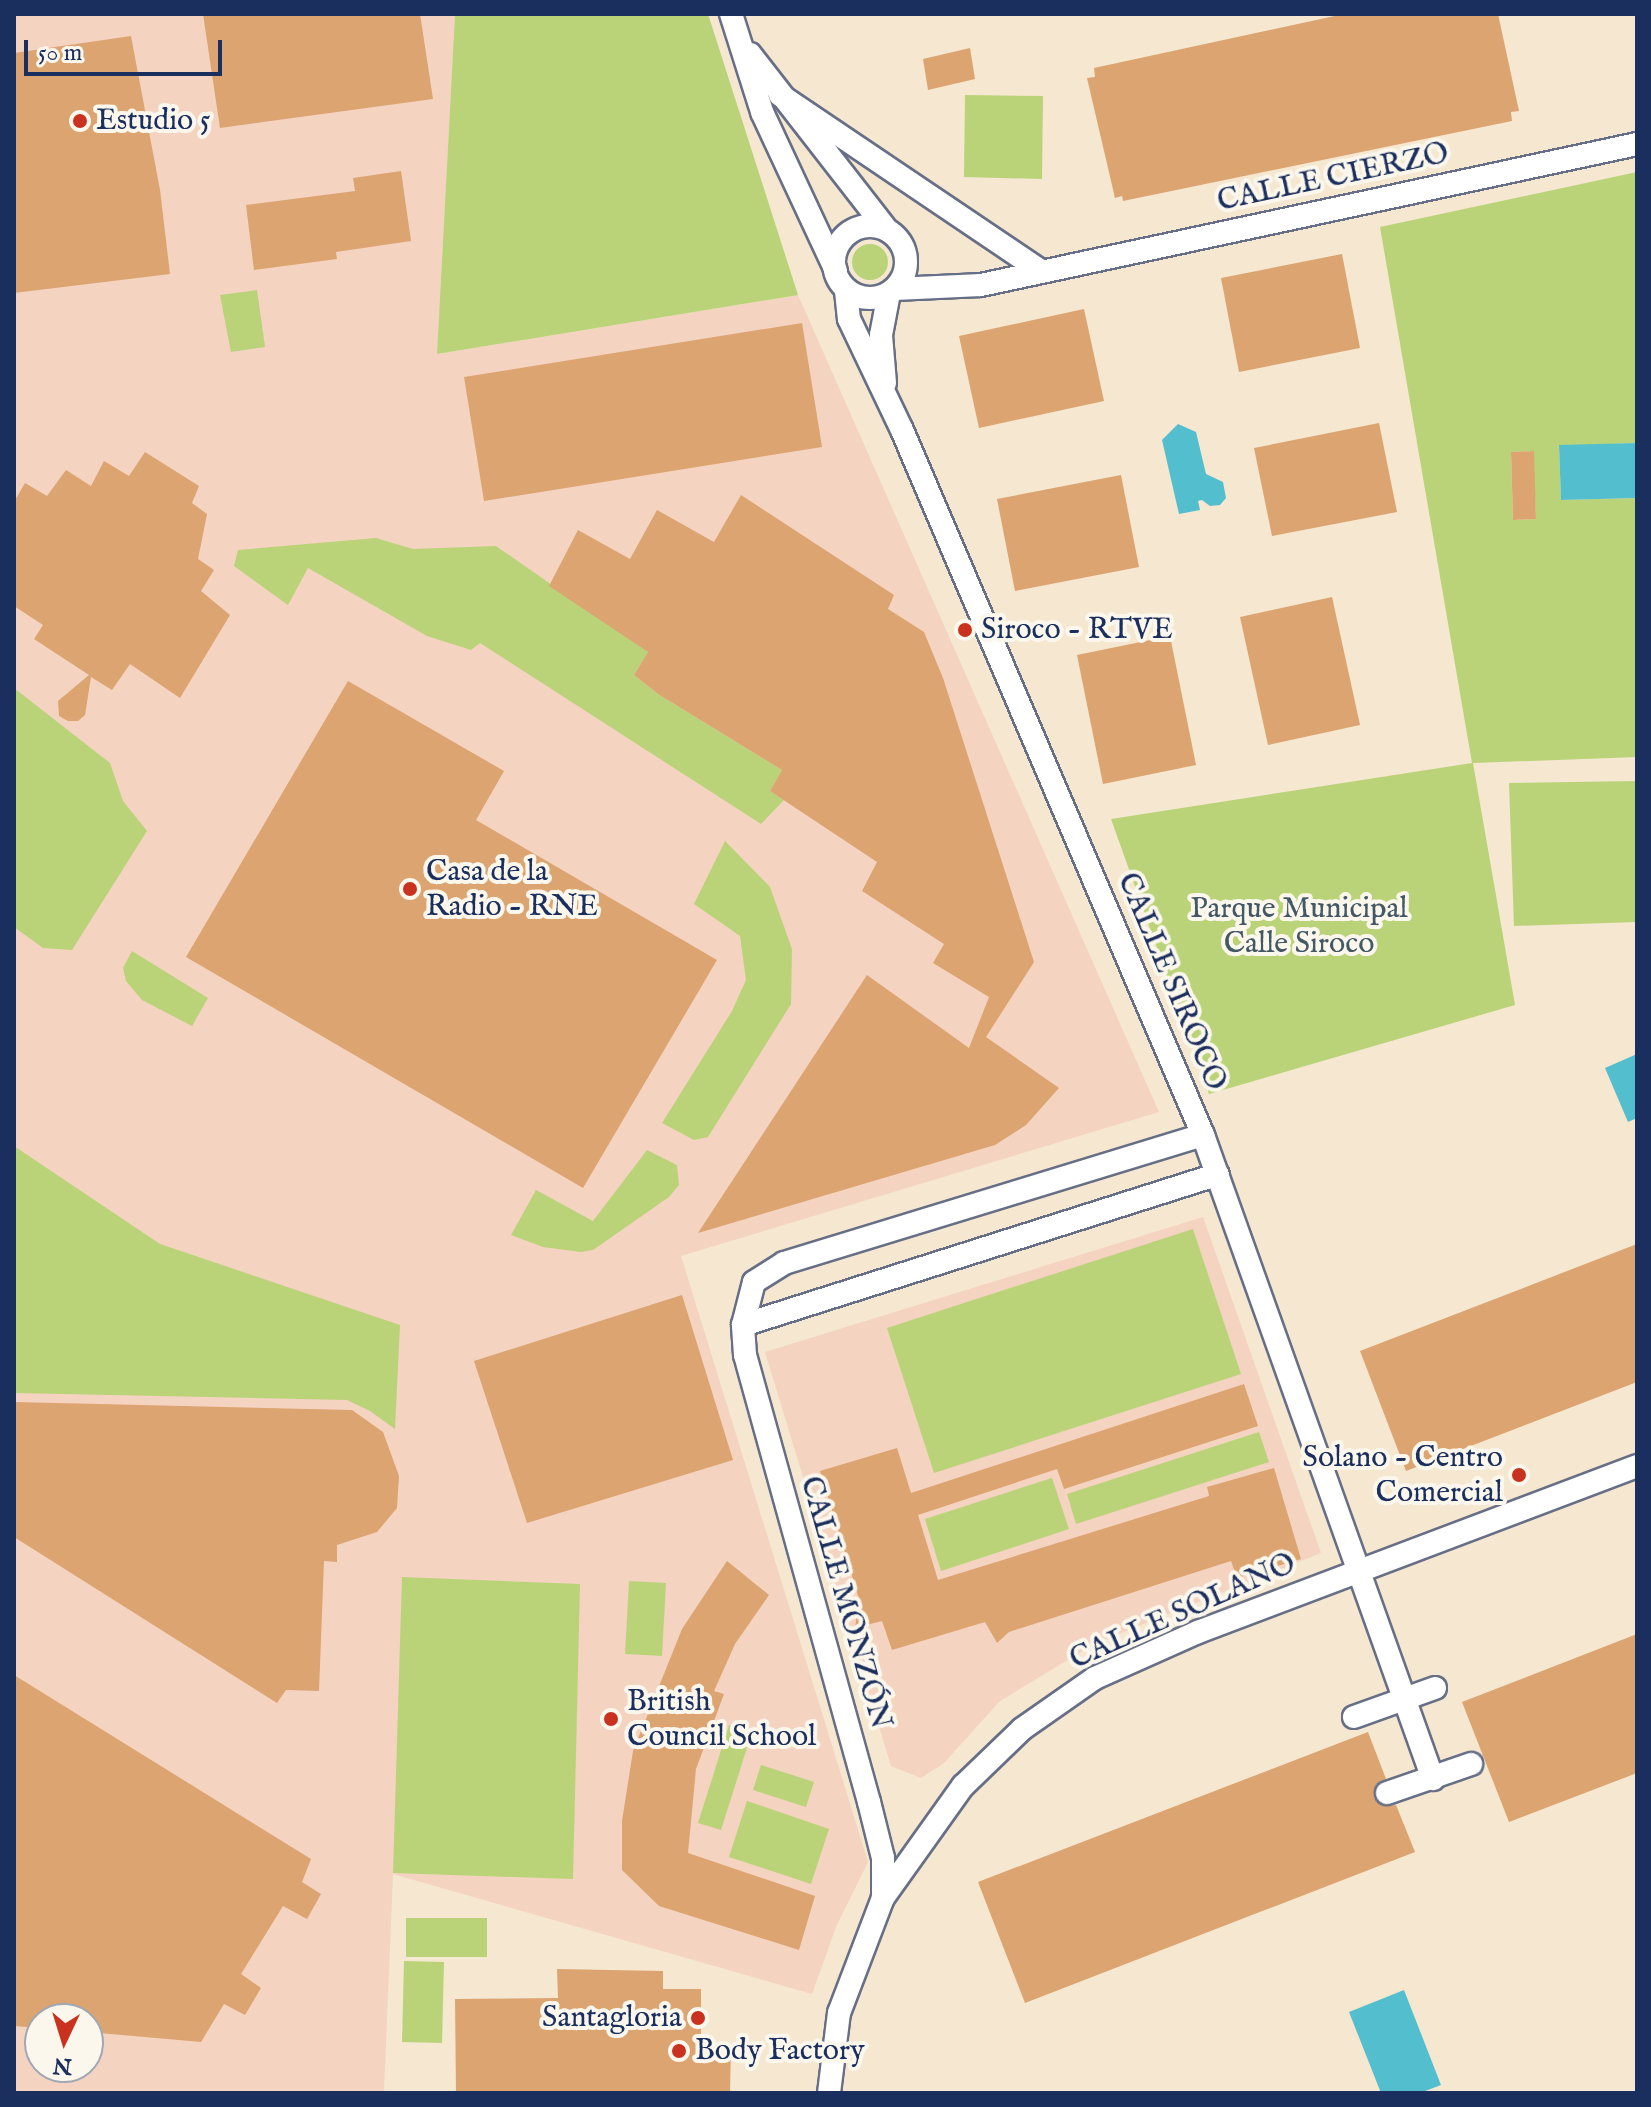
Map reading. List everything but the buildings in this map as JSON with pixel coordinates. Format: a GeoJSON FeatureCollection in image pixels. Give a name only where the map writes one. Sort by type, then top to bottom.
{"type":"FeatureCollection","features":[{"type":"Feature","properties":{"kind":"street","name":"CALLE SIROCO"},"geometry":{"type":"LineString","coordinates":[[731,14],[762,112],[841,281],[849,319],[886,396],[1203,1135],[1433,1779]]}},
{"type":"Feature","properties":{"kind":"street","name":"CALLE SIROCO"},"geometry":{"type":"LineString","coordinates":[[737,37],[887,230]]}},
{"type":"Feature","properties":{"kind":"street"},"geometry":{"type":"LineString","coordinates":[[780,95],[1041,271]]}},
{"type":"Feature","properties":{"kind":"street","name":"CALLE CIERZO"},"geometry":{"type":"LineString","coordinates":[[892,291],[981,285],[1637,144]]}},
{"type":"Feature","properties":{"kind":"street"},"geometry":{"type":"LineString","coordinates":[[876,227],[887,230],[901,244],[907,262],[892,291],[866,298],[841,281],[837,248],[853,231],[876,227]]}},
{"type":"Feature","properties":{"kind":"street","name":"CALLE SIROCO"},"geometry":{"type":"LineString","coordinates":[[886,396],[881,335],[892,291]]}},
{"type":"Feature","properties":{"kind":"street","name":"CALLE MONZÓN"},"geometry":{"type":"LineString","coordinates":[[883,1898],[879,1844],[745,1355],[743,1325],[754,1282],[784,1263],[1203,1135]]}},
{"type":"Feature","properties":{"kind":"street"},"geometry":{"type":"LineString","coordinates":[[743,1325],[1218,1174]]}},
{"type":"Feature","properties":{"kind":"street","name":"CALLE SOLANO"},"geometry":{"type":"LineString","coordinates":[[829,2093],[839,2013],[883,1898],[963,1786],[1034,1720],[1095,1678],[1198,1632],[1637,1466]]}},
{"type":"Feature","properties":{"kind":"street"},"geometry":{"type":"LineString","coordinates":[[1354,1717],[1435,1688]]}},
{"type":"Feature","properties":{"kind":"street"},"geometry":{"type":"LineString","coordinates":[[1387,1793],[1471,1764]]}},
{"type":"Feature","properties":{"kind":"shaded area"},"geometry":{"type":"Polygon","coordinates":[[[14,14],[455,14],[437,354],[798,295],[1159,1112],[681,1256],[868,1862],[836,1927],[812,1994],[393,1874],[384,2093],[14,2092],[14,14]]]}},
{"type":"Feature","properties":{"kind":"shaded area"},"geometry":{"type":"Polygon","coordinates":[[[1203,1217],[1321,1553],[1096,1643],[1000,1701],[944,1763],[921,1778],[891,1766],[765,1352],[1203,1217]]]}},
{"type":"Feature","properties":{"kind":"green space"},"geometry":{"type":"Polygon","coordinates":[[[455,14],[708,14],[798,295],[437,354],[455,14]]]}},
{"type":"Feature","properties":{"kind":"green space"},"geometry":{"type":"Polygon","coordinates":[[[965,95],[1043,96],[1042,179],[964,177],[965,95]]]}},
{"type":"Feature","properties":{"kind":"green space","name":"Parque Municipal Calle Siroco"},"geometry":{"type":"Polygon","coordinates":[[[1637,172],[1637,443],[1559,446],[1561,500],[1637,498],[1637,757],[1473,763],[1515,1005],[1209,1094],[1111,819],[1472,763],[1380,227],[1637,172]],[[1533,451],[1511,452],[1513,520],[1536,519],[1533,451]]]}},
{"type":"Feature","properties":{"kind":"green space"},"geometry":{"type":"Polygon","coordinates":[[[870,244],[883,249],[888,262],[883,275],[870,280],[857,275],[852,262],[857,249],[870,244]]]}},
{"type":"Feature","properties":{"kind":"green space"},"geometry":{"type":"Polygon","coordinates":[[[257,290],[265,347],[231,352],[220,295],[257,290]]]}},
{"type":"Feature","properties":{"kind":"green space"},"geometry":{"type":"Polygon","coordinates":[[[376,538],[413,549],[496,546],[648,652],[634,675],[658,694],[782,770],[770,791],[784,800],[761,824],[480,643],[471,650],[427,636],[308,568],[288,605],[234,566],[238,550],[376,538]]]}},
{"type":"Feature","properties":{"kind":"green space"},"geometry":{"type":"Polygon","coordinates":[[[14,688],[110,763],[123,801],[147,831],[72,950],[43,948],[14,927],[14,688]]]}},
{"type":"Feature","properties":{"kind":"green space"},"geometry":{"type":"Polygon","coordinates":[[[1637,781],[1637,922],[1514,926],[1509,783],[1637,781]]]}},
{"type":"Feature","properties":{"kind":"green space"},"geometry":{"type":"Polygon","coordinates":[[[725,841],[770,887],[792,949],[791,1004],[708,1137],[694,1140],[662,1123],[732,1011],[746,980],[740,936],[694,904],[725,841]]]}},
{"type":"Feature","properties":{"kind":"green space"},"geometry":{"type":"Polygon","coordinates":[[[132,951],[208,998],[192,1026],[142,1000],[126,981],[123,968],[132,951]]]}},
{"type":"Feature","properties":{"kind":"green space"},"geometry":{"type":"Polygon","coordinates":[[[14,1146],[160,1244],[400,1325],[395,1429],[370,1411],[347,1400],[14,1393],[14,1146]]]}},
{"type":"Feature","properties":{"kind":"green space"},"geometry":{"type":"Polygon","coordinates":[[[647,1150],[677,1165],[679,1185],[669,1197],[593,1250],[581,1252],[543,1247],[511,1235],[536,1190],[593,1221],[647,1150]]]}},
{"type":"Feature","properties":{"kind":"green space"},"geometry":{"type":"Polygon","coordinates":[[[1193,1229],[1241,1374],[934,1473],[887,1328],[1193,1229]]]}},
{"type":"Feature","properties":{"kind":"green space"},"geometry":{"type":"Polygon","coordinates":[[[1259,1432],[1269,1462],[1076,1524],[1067,1494],[1259,1432]]]}},
{"type":"Feature","properties":{"kind":"green space"},"geometry":{"type":"Polygon","coordinates":[[[1052,1478],[1069,1529],[941,1571],[925,1519],[1052,1478]]]}},
{"type":"Feature","properties":{"kind":"green space"},"geometry":{"type":"Polygon","coordinates":[[[402,1577],[580,1584],[573,1879],[393,1873],[402,1577]]]}},
{"type":"Feature","properties":{"kind":"green space"},"geometry":{"type":"Polygon","coordinates":[[[629,1581],[666,1583],[662,1656],[625,1654],[629,1581]]]}},
{"type":"Feature","properties":{"kind":"green space"},"geometry":{"type":"Polygon","coordinates":[[[729,1725],[752,1732],[721,1830],[698,1823],[729,1725]]]}},
{"type":"Feature","properties":{"kind":"green space"},"geometry":{"type":"Polygon","coordinates":[[[761,1765],[814,1782],[806,1807],[753,1790],[761,1765]]]}},
{"type":"Feature","properties":{"kind":"green space"},"geometry":{"type":"Polygon","coordinates":[[[747,1801],[829,1829],[811,1884],[729,1857],[747,1801]]]}},
{"type":"Feature","properties":{"kind":"green space"},"geometry":{"type":"Polygon","coordinates":[[[406,1918],[487,1918],[487,1957],[406,1957],[406,1918]]]}},
{"type":"Feature","properties":{"kind":"green space"},"geometry":{"type":"Polygon","coordinates":[[[404,1961],[444,1962],[442,2043],[402,2042],[404,1961]]]}},
{"type":"Feature","properties":{"kind":"water"},"geometry":{"type":"Polygon","coordinates":[[[1178,424],[1196,432],[1206,474],[1223,482],[1226,498],[1220,505],[1210,506],[1202,500],[1198,501],[1200,510],[1179,514],[1162,440],[1178,424]]]}},
{"type":"Feature","properties":{"kind":"water"},"geometry":{"type":"Polygon","coordinates":[[[1637,443],[1637,498],[1561,500],[1559,445],[1637,443]]]}},
{"type":"Feature","properties":{"kind":"water"},"geometry":{"type":"Polygon","coordinates":[[[1637,1054],[1637,1118],[1628,1122],[1605,1068],[1637,1054]]]}},
{"type":"Feature","properties":{"kind":"water"},"geometry":{"type":"Polygon","coordinates":[[[1404,1990],[1441,2085],[1420,2093],[1381,2093],[1349,2012],[1404,1990]]]}},
{"type":"Feature","properties":{"kind":"place","name":"Estudio 5"},"geometry":{"type":"Point","coordinates":[80,121]}},
{"type":"Feature","properties":{"kind":"place","name":"Siroco - RTVE"},"geometry":{"type":"Point","coordinates":[965,630]}},
{"type":"Feature","properties":{"kind":"place","name":"Casa de la Radio - RNE"},"geometry":{"type":"Point","coordinates":[410,889]}},
{"type":"Feature","properties":{"kind":"place","name":"Solano - Centro Comercial"},"geometry":{"type":"Point","coordinates":[1519,1475]}},
{"type":"Feature","properties":{"kind":"place","name":"British Council School"},"geometry":{"type":"Point","coordinates":[611,1719]}},
{"type":"Feature","properties":{"kind":"place","name":"Santagloria"},"geometry":{"type":"Point","coordinates":[698,2018]}},
{"type":"Feature","properties":{"kind":"place","name":"Body Factory"},"geometry":{"type":"Point","coordinates":[679,2051]}}]}
